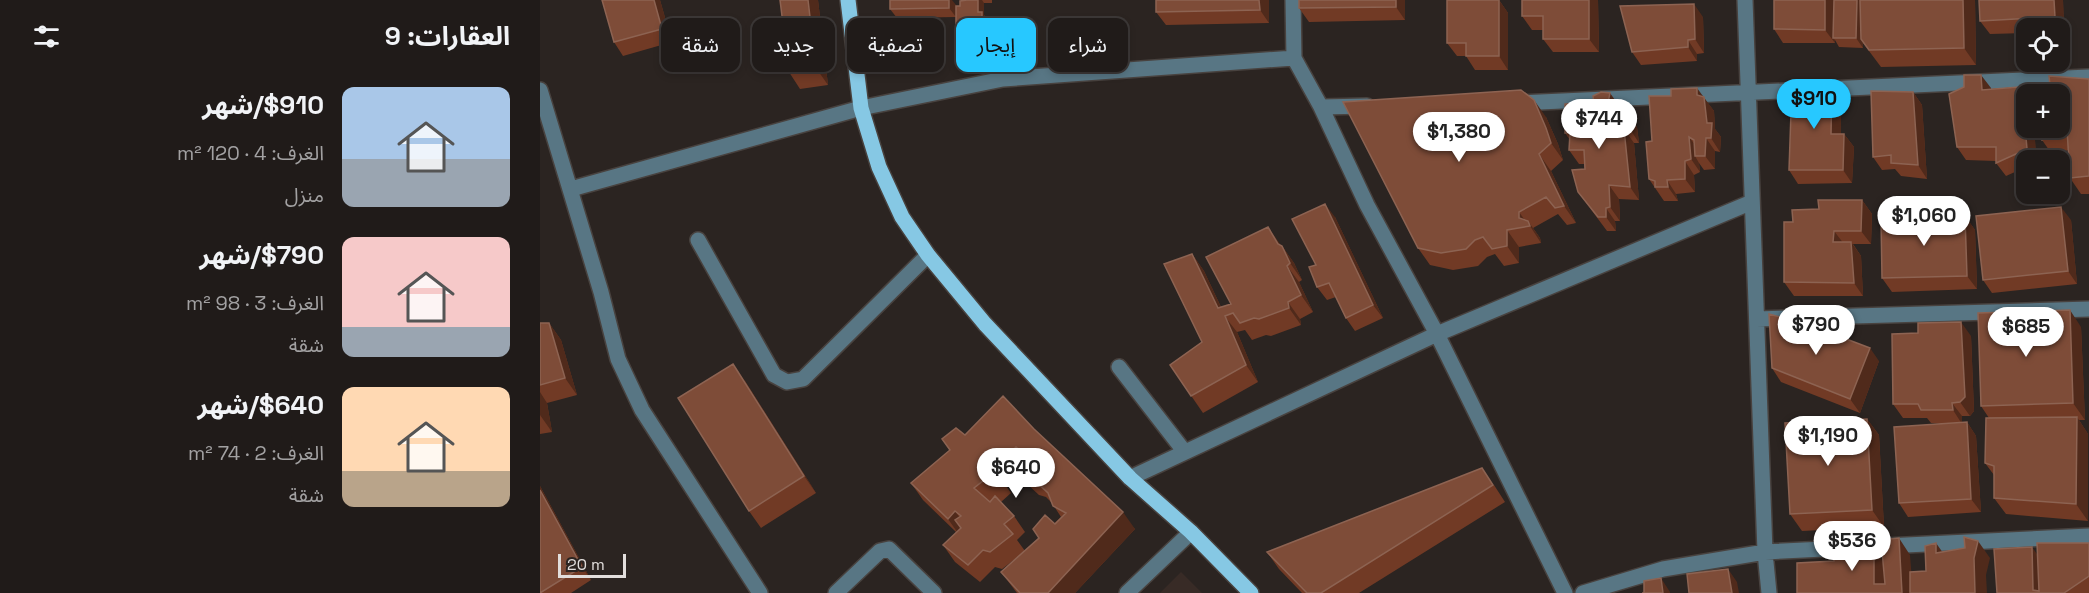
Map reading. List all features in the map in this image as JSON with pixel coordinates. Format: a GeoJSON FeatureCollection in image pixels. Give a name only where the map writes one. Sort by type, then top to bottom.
{"type":"FeatureCollection","features":[{"type":"Feature","properties":{"kind":"main road"},"geometry":{"type":"LineString","coordinates":[[848,0],[861,108],[883,177],[902,217],[928,255],[985,324],[1130,478],[1191,532],[1251,593]]}},
{"type":"Feature","properties":{"kind":"street"},"geometry":{"type":"LineString","coordinates":[[1293,0],[1294,58],[1322,107],[1367,205],[1437,334],[1565,593]]}},
{"type":"Feature","properties":{"kind":"street"},"geometry":{"type":"LineString","coordinates":[[1745,0],[1765,552],[1769,593]]}},
{"type":"Feature","properties":{"kind":"street"},"geometry":{"type":"LineString","coordinates":[[571,189],[861,108],[1003,80],[1294,58]]}},
{"type":"Feature","properties":{"kind":"street"},"geometry":{"type":"LineString","coordinates":[[1497,103],[2089,77]]}},
{"type":"Feature","properties":{"kind":"street"},"geometry":{"type":"LineString","coordinates":[[540,90],[544,121],[571,189],[618,359],[642,410],[760,593]]}},
{"type":"Feature","properties":{"kind":"street"},"geometry":{"type":"LineString","coordinates":[[1322,107],[1380,106]]}},
{"type":"Feature","properties":{"kind":"street"},"geometry":{"type":"LineString","coordinates":[[1130,478],[1437,334],[1752,202]]}},
{"type":"Feature","properties":{"kind":"street"},"geometry":{"type":"LineString","coordinates":[[698,240],[774,375],[787,382],[803,380],[928,255]]}},
{"type":"Feature","properties":{"kind":"street"},"geometry":{"type":"LineString","coordinates":[[1756,319],[2089,309]]}},
{"type":"Feature","properties":{"kind":"street"},"geometry":{"type":"LineString","coordinates":[[1119,368],[1185,451]]}},
{"type":"Feature","properties":{"kind":"street"},"geometry":{"type":"LineString","coordinates":[[1127,593],[1191,532]]}},
{"type":"Feature","properties":{"kind":"street"},"geometry":{"type":"LineString","coordinates":[[1583,593],[1663,569],[1765,552],[2089,536]]}},
{"type":"Feature","properties":{"kind":"street"},"geometry":{"type":"LineString","coordinates":[[837,593],[880,551],[889,549],[929,591]]}},
{"type":"Feature","properties":{"kind":"shaded area"},"geometry":{"type":"Polygon","coordinates":[[[1181,572],[1202,593],[1160,593],[1181,572]]]}},
{"type":"Feature","properties":{"kind":"building"},"geometry":{"type":"Polygon","coordinates":[[[602,0],[654,0],[661,29],[614,42],[602,0]]]}},
{"type":"Feature","properties":{"kind":"building"},"geometry":{"type":"Polygon","coordinates":[[[780,0],[808,0],[810,18],[782,18],[780,0]]]}},
{"type":"Feature","properties":{"kind":"building"},"geometry":{"type":"Polygon","coordinates":[[[890,0],[949,0],[949,8],[890,9],[890,0]]]}},
{"type":"Feature","properties":{"kind":"building"},"geometry":{"type":"Polygon","coordinates":[[[978,0],[978,12],[982,12],[982,18],[956,18],[956,6],[960,6],[960,1],[978,0]]]}},
{"type":"Feature","properties":{"kind":"building"},"geometry":{"type":"Polygon","coordinates":[[[1156,0],[1259,0],[1260,10],[1156,12],[1156,0]]]}},
{"type":"Feature","properties":{"kind":"building"},"geometry":{"type":"Polygon","coordinates":[[[1299,0],[1396,0],[1396,7],[1299,8],[1299,0]]]}},
{"type":"Feature","properties":{"kind":"building"},"geometry":{"type":"Polygon","coordinates":[[[1447,0],[1499,0],[1499,56],[1466,56],[1466,43],[1447,43],[1447,0]]]}},
{"type":"Feature","properties":{"kind":"building"},"geometry":{"type":"Polygon","coordinates":[[[1522,0],[1589,0],[1589,39],[1543,39],[1543,16],[1522,16],[1522,0]]]}},
{"type":"Feature","properties":{"kind":"building"},"geometry":{"type":"Polygon","coordinates":[[[1774,0],[1825,0],[1825,30],[1774,29],[1774,0]]]}},
{"type":"Feature","properties":{"kind":"building"},"geometry":{"type":"Polygon","coordinates":[[[1834,0],[1857,0],[1856,38],[1833,38],[1834,0]]]}},
{"type":"Feature","properties":{"kind":"building"},"geometry":{"type":"Polygon","coordinates":[[[1860,0],[1963,0],[1964,48],[1869,50],[1861,39],[1860,0]]]}},
{"type":"Feature","properties":{"kind":"building"},"geometry":{"type":"Polygon","coordinates":[[[1979,0],[2054,0],[2055,17],[1980,21],[1979,0]]]}},
{"type":"Feature","properties":{"kind":"building"},"geometry":{"type":"Polygon","coordinates":[[[1694,4],[1695,39],[1688,40],[1688,47],[1632,52],[1620,6],[1694,4]]]}},
{"type":"Feature","properties":{"kind":"building"},"geometry":{"type":"Polygon","coordinates":[[[1964,75],[1981,75],[1982,90],[2016,87],[2016,138],[2026,138],[2027,149],[2016,150],[2016,154],[1996,163],[1996,147],[1957,147],[1949,94],[1964,87],[1964,75]]]}},
{"type":"Feature","properties":{"kind":"building"},"geometry":{"type":"Polygon","coordinates":[[[2049,76],[2089,79],[2089,176],[2070,178],[2068,138],[2070,138],[2070,84],[2050,84],[2049,76]]]}},
{"type":"Feature","properties":{"kind":"building"},"geometry":{"type":"Polygon","coordinates":[[[1832,82],[1831,134],[1844,134],[1843,170],[1789,170],[1792,84],[1832,82]]]}},
{"type":"Feature","properties":{"kind":"building"},"geometry":{"type":"Polygon","coordinates":[[[1697,88],[1697,95],[1704,97],[1707,123],[1712,123],[1711,138],[1706,138],[1705,156],[1695,156],[1694,140],[1689,137],[1691,159],[1685,161],[1685,179],[1667,180],[1668,187],[1655,187],[1655,181],[1649,179],[1646,142],[1652,141],[1649,96],[1671,96],[1671,89],[1697,88]]]}},
{"type":"Feature","properties":{"kind":"building"},"geometry":{"type":"Polygon","coordinates":[[[1521,90],[1534,100],[1546,128],[1551,143],[1539,154],[1564,206],[1555,208],[1546,197],[1519,212],[1519,218],[1528,221],[1530,226],[1507,230],[1507,246],[1492,249],[1483,237],[1475,240],[1466,249],[1441,253],[1418,248],[1343,102],[1521,90]]]}},
{"type":"Feature","properties":{"kind":"building"},"geometry":{"type":"Polygon","coordinates":[[[1871,91],[1913,92],[1918,165],[1891,163],[1891,155],[1873,157],[1871,91]]]}},
{"type":"Feature","properties":{"kind":"building"},"geometry":{"type":"Polygon","coordinates":[[[1601,92],[1610,93],[1607,108],[1621,109],[1621,114],[1628,114],[1630,129],[1624,129],[1630,187],[1609,185],[1610,207],[1606,208],[1606,217],[1598,217],[1578,192],[1572,170],[1585,169],[1584,150],[1569,150],[1570,133],[1565,133],[1565,104],[1594,103],[1593,96],[1601,92]]]}},
{"type":"Feature","properties":{"kind":"building"},"geometry":{"type":"Polygon","coordinates":[[[1818,200],[1862,200],[1861,231],[1834,231],[1833,242],[1851,242],[1854,283],[1784,282],[1784,222],[1793,222],[1792,210],[1819,209],[1818,200]]]}},
{"type":"Feature","properties":{"kind":"building"},"geometry":{"type":"Polygon","coordinates":[[[1325,204],[1373,305],[1346,318],[1329,283],[1317,287],[1309,267],[1316,265],[1292,219],[1325,204]]]}},
{"type":"Feature","properties":{"kind":"building"},"geometry":{"type":"Polygon","coordinates":[[[2061,207],[2068,271],[1983,280],[1976,216],[2061,207]]]}},
{"type":"Feature","properties":{"kind":"building"},"geometry":{"type":"Polygon","coordinates":[[[1965,216],[1967,276],[1882,278],[1881,219],[1965,216]]]}},
{"type":"Feature","properties":{"kind":"building"},"geometry":{"type":"Polygon","coordinates":[[[1268,227],[1278,244],[1282,246],[1290,263],[1287,266],[1301,295],[1288,302],[1289,308],[1259,319],[1254,318],[1240,323],[1233,313],[1225,316],[1246,365],[1191,396],[1170,365],[1202,342],[1164,264],[1192,254],[1218,308],[1231,304],[1206,257],[1268,227]]]}},
{"type":"Feature","properties":{"kind":"building"},"geometry":{"type":"Polygon","coordinates":[[[2070,310],[2073,403],[1981,406],[1978,313],[2070,310]]]}},
{"type":"Feature","properties":{"kind":"building"},"geometry":{"type":"Polygon","coordinates":[[[1769,314],[1812,326],[1870,348],[1850,399],[1772,368],[1769,314]]]}},
{"type":"Feature","properties":{"kind":"building"},"geometry":{"type":"Polygon","coordinates":[[[1961,322],[1965,397],[1960,402],[1952,403],[1953,410],[1921,410],[1918,404],[1893,404],[1892,334],[1918,333],[1918,323],[1961,322]]]}},
{"type":"Feature","properties":{"kind":"building"},"geometry":{"type":"Polygon","coordinates":[[[540,323],[549,323],[565,378],[540,385],[540,323]]]}},
{"type":"Feature","properties":{"kind":"building"},"geometry":{"type":"Polygon","coordinates":[[[733,364],[804,476],[749,511],[678,398],[733,364]]]}},
{"type":"Feature","properties":{"kind":"building"},"geometry":{"type":"Polygon","coordinates":[[[1003,396],[1034,429],[1123,512],[1048,593],[1020,593],[1001,572],[1039,538],[1033,529],[1045,515],[1055,524],[1066,513],[1053,506],[1048,493],[1014,466],[1025,454],[1016,447],[993,470],[999,476],[989,485],[983,481],[974,488],[990,502],[995,496],[1014,516],[1004,524],[1013,534],[990,552],[983,550],[968,565],[943,545],[961,528],[955,520],[961,516],[955,511],[948,519],[911,483],[950,450],[942,439],[956,428],[965,435],[1003,396]]]}},
{"type":"Feature","properties":{"kind":"building"},"geometry":{"type":"Polygon","coordinates":[[[2077,417],[2076,504],[1994,498],[1994,466],[1985,463],[1986,418],[2077,417]]]}},
{"type":"Feature","properties":{"kind":"building"},"geometry":{"type":"Polygon","coordinates":[[[1867,419],[1872,510],[1790,514],[1785,423],[1867,419]]]}},
{"type":"Feature","properties":{"kind":"building"},"geometry":{"type":"Polygon","coordinates":[[[1967,422],[1971,499],[1899,503],[1894,427],[1967,422]]]}},
{"type":"Feature","properties":{"kind":"building"},"geometry":{"type":"Polygon","coordinates":[[[1482,468],[1493,485],[1321,593],[1307,593],[1267,552],[1482,468]]]}},
{"type":"Feature","properties":{"kind":"building"},"geometry":{"type":"Polygon","coordinates":[[[540,490],[582,567],[540,593],[540,490]]]}},
{"type":"Feature","properties":{"kind":"building"},"geometry":{"type":"Polygon","coordinates":[[[1964,537],[1978,541],[1974,558],[1975,593],[1910,593],[1910,572],[1926,571],[1925,546],[1936,543],[1936,553],[1965,548],[1964,537]]]}},
{"type":"Feature","properties":{"kind":"building"},"geometry":{"type":"Polygon","coordinates":[[[1899,538],[1902,593],[1797,593],[1797,563],[1834,561],[1834,548],[1874,549],[1874,584],[1885,584],[1881,540],[1899,538]]]}},
{"type":"Feature","properties":{"kind":"building"},"geometry":{"type":"Polygon","coordinates":[[[2037,543],[2089,543],[2089,576],[2064,593],[1997,593],[1994,549],[2032,547],[2033,590],[2039,591],[2037,543]]]}},
{"type":"Feature","properties":{"kind":"building"},"geometry":{"type":"Polygon","coordinates":[[[1728,569],[1732,593],[1689,593],[1687,574],[1728,569]]]}},
{"type":"Feature","properties":{"kind":"building"},"geometry":{"type":"Polygon","coordinates":[[[1661,578],[1663,593],[1644,593],[1644,581],[1661,578]]]}}]}
